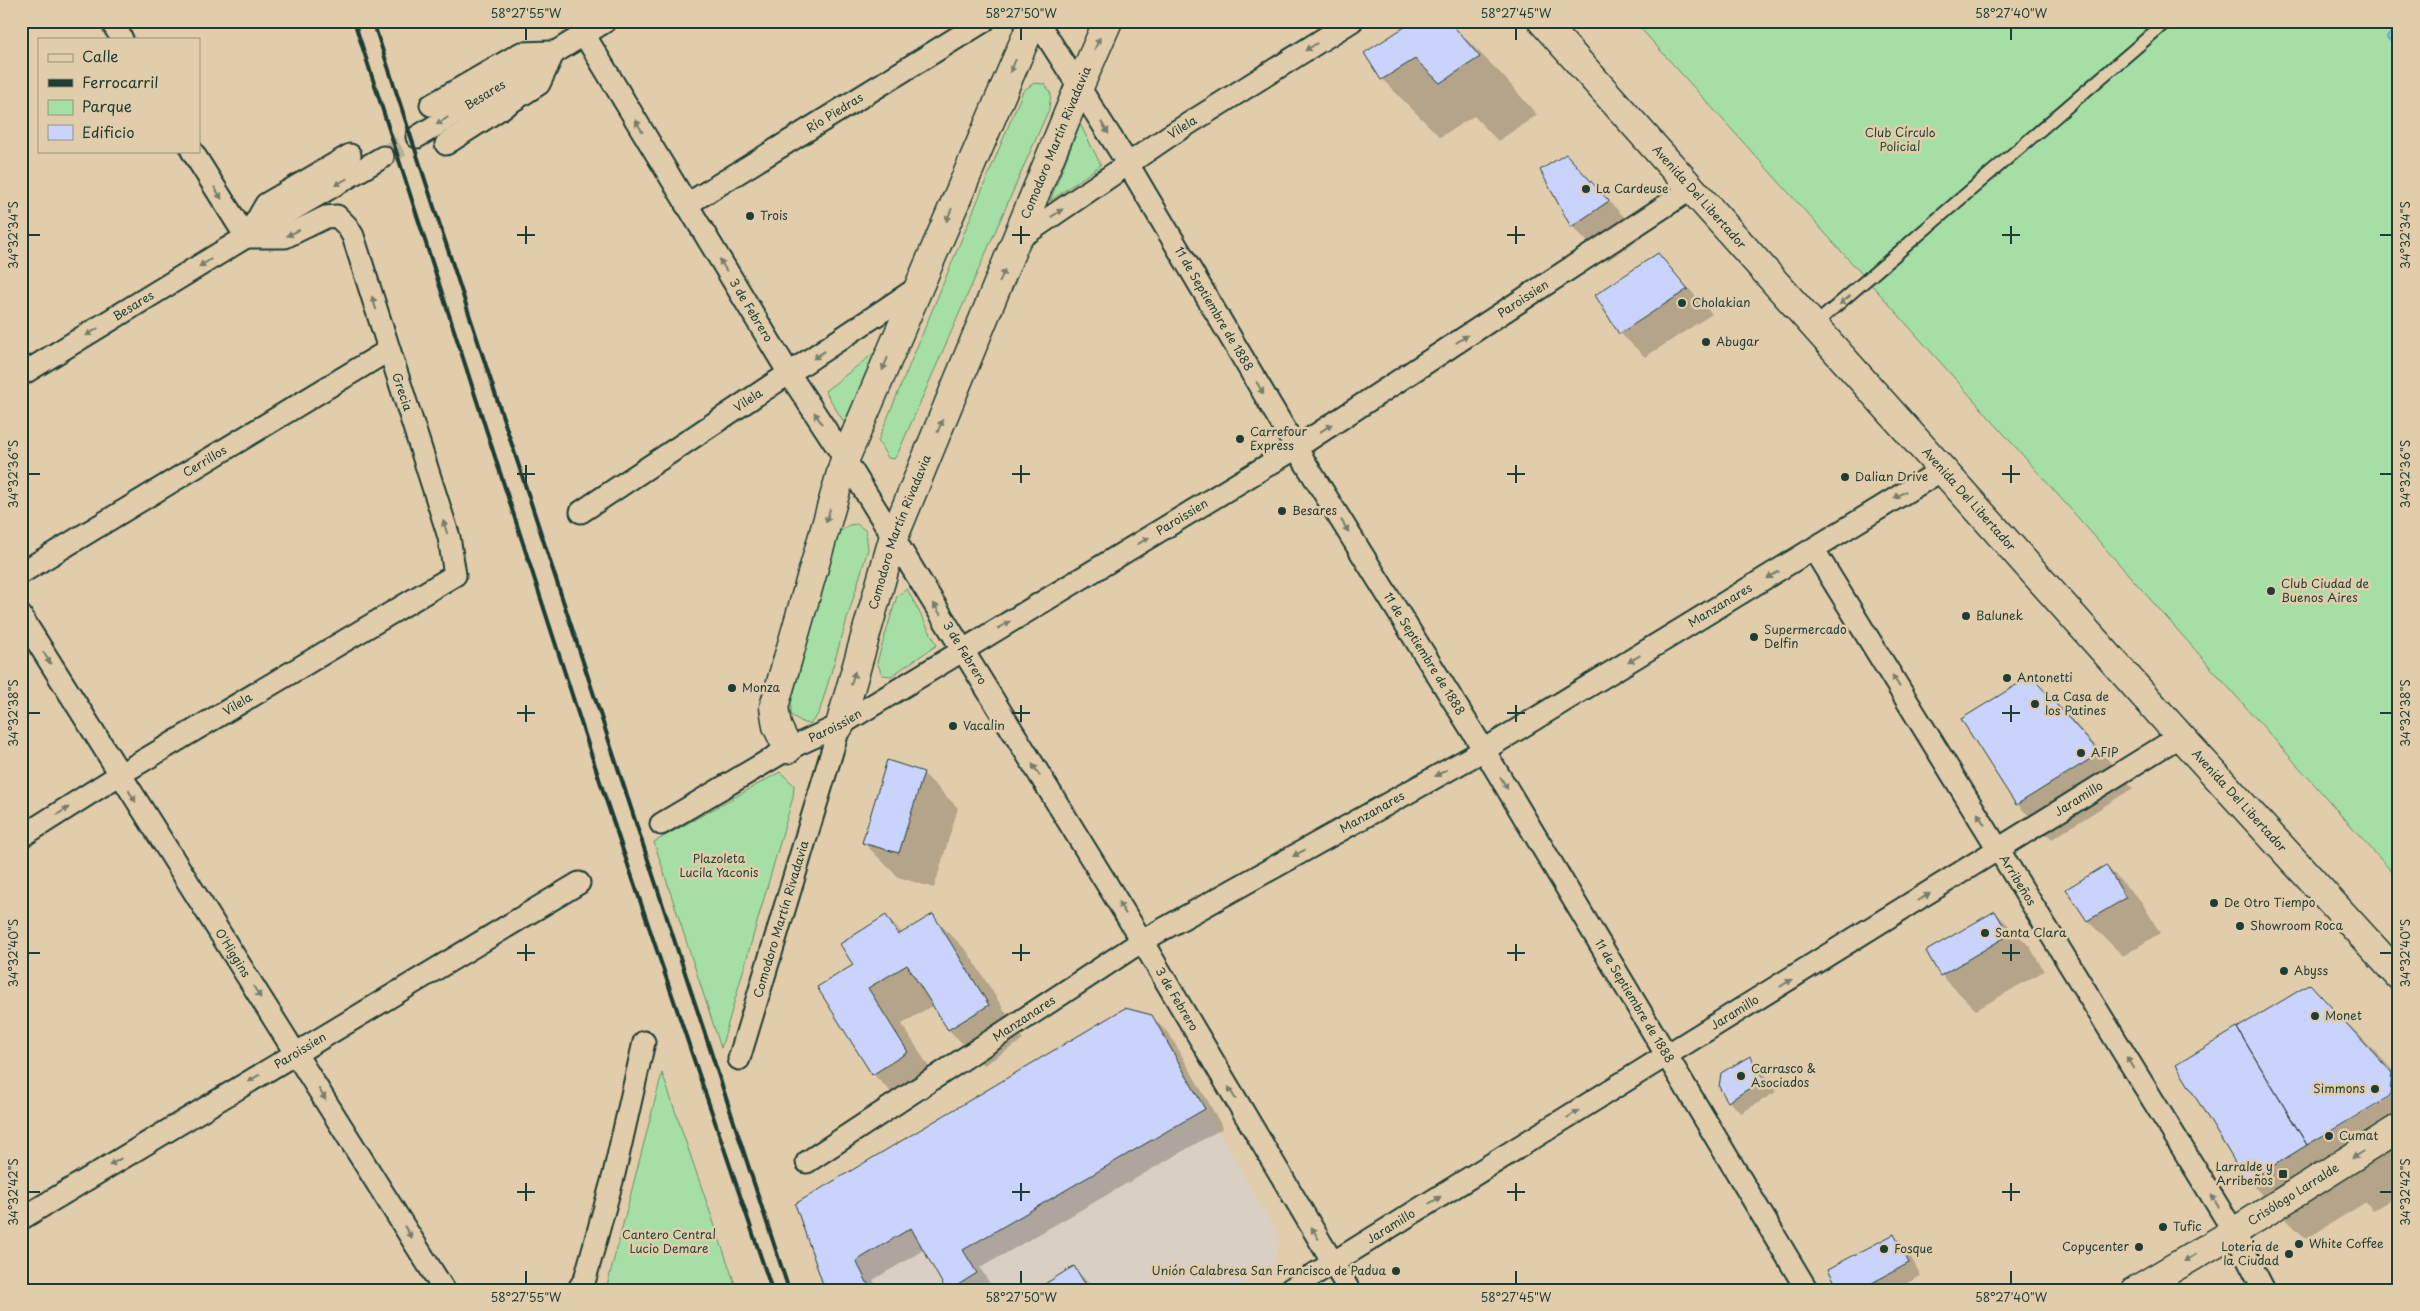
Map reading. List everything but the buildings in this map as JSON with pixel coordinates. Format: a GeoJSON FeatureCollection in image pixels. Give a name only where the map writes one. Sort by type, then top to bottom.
{"type":"FeatureCollection","features":[{"type":"Feature","properties":{"kind":"street"},"geometry":{"type":"LineString","coordinates":[[111,21],[121,38]]}},
{"type":"Feature","properties":{"kind":"street","name":"Besares"},"geometry":{"type":"LineString","coordinates":[[417,137],[554,52],[580,28],[606,21]]}},
{"type":"Feature","properties":{"kind":"street","name":"Río Piedras"},"geometry":{"type":"LineString","coordinates":[[686,205],[984,21]]}},
{"type":"Feature","properties":{"kind":"street"},"geometry":{"type":"LineString","coordinates":[[788,749],[777,726],[774,707],[844,459],[1033,21]]}},
{"type":"Feature","properties":{"kind":"street","name":"11 de Septiembre de 1888"},"geometry":{"type":"LineString","coordinates":[[1037,21],[1128,164],[1296,448],[1484,750],[1807,1290]]}},
{"type":"Feature","properties":{"kind":"street","name":"Comodoro Martín Rivadavia"},"geometry":{"type":"LineString","coordinates":[[739,1059],[840,725],[893,539],[1108,21]]}},
{"type":"Feature","properties":{"kind":"street","name":"Vilela"},"geometry":{"type":"LineString","coordinates":[[1017,240],[1128,164],[1352,21]]}},
{"type":"Feature","properties":{"kind":"street","name":"Avenida Del Libertador"},"geometry":{"type":"LineString","coordinates":[[1542,21],[2180,736],[2399,976]]}},
{"type":"Feature","properties":{"kind":"street","name":"3 de Febrero"},"geometry":{"type":"LineString","coordinates":[[580,28],[790,374],[1142,941],[1348,1290]]}},
{"type":"Feature","properties":{"kind":"street","name":"Besares"},"geometry":{"type":"LineString","coordinates":[[431,105],[521,53],[554,52]]}},
{"type":"Feature","properties":{"kind":"street","name":"Besares"},"geometry":{"type":"LineString","coordinates":[[446,144],[539,84],[554,52]]}},
{"type":"Feature","properties":{"kind":"street"},"geometry":{"type":"LineString","coordinates":[[193,152],[246,237]]}},
{"type":"Feature","properties":{"kind":"street","name":"Besares"},"geometry":{"type":"LineString","coordinates":[[246,237],[266,204],[350,155]]}},
{"type":"Feature","properties":{"kind":"street","name":"Besares"},"geometry":{"type":"LineString","coordinates":[[21,375],[246,237],[383,157]]}},
{"type":"Feature","properties":{"kind":"street","name":"Paroissien"},"geometry":{"type":"LineString","coordinates":[[661,824],[788,749],[840,725],[1296,448],[1691,189]]}},
{"type":"Feature","properties":{"kind":"street","name":"Grecia"},"geometry":{"type":"LineString","coordinates":[[246,237],[285,237],[326,217],[337,216],[347,226],[353,236],[449,537],[455,575]]}},
{"type":"Feature","properties":{"kind":"street","name":"Vilela"},"geometry":{"type":"LineString","coordinates":[[581,512],[917,288]]}},
{"type":"Feature","properties":{"kind":"street","name":"Cerrillos"},"geometry":{"type":"LineString","coordinates":[[21,573],[389,350]]}},
{"type":"Feature","properties":{"kind":"street","name":"Manzanares"},"geometry":{"type":"LineString","coordinates":[[807,1162],[1142,941],[1484,750],[1942,470]]}},
{"type":"Feature","properties":{"kind":"street","name":"Arribeños"},"geometry":{"type":"LineString","coordinates":[[1814,550],[2234,1232],[2264,1290]]}},
{"type":"Feature","properties":{"kind":"street","name":"Vilela"},"geometry":{"type":"LineString","coordinates":[[21,837],[119,776],[455,575]]}},
{"type":"Feature","properties":{"kind":"street","name":"O'Higgins"},"geometry":{"type":"LineString","coordinates":[[21,616],[119,776],[296,1053],[444,1290]]}},
{"type":"Feature","properties":{"kind":"street","name":"Jaramillo"},"geometry":{"type":"LineString","coordinates":[[1289,1290],[2000,850],[2180,736]]}},
{"type":"Feature","properties":{"kind":"street","name":"Paroissien"},"geometry":{"type":"LineString","coordinates":[[21,1219],[579,883]]}},
{"type":"Feature","properties":{"kind":"street"},"geometry":{"type":"LineString","coordinates":[[578,1290],[585,1279],[614,1174],[644,1042]]}},
{"type":"Feature","properties":{"kind":"street","name":"Crisólogo Larralde"},"geometry":{"type":"LineString","coordinates":[[2136,1290],[2234,1232],[2399,1128]]}},
{"type":"Feature","properties":{"kind":"lane"},"geometry":{"type":"LineString","coordinates":[[1813,326],[2167,21]]}},
{"type":"Feature","properties":{"kind":"shaded area"},"geometry":{"type":"Polygon","coordinates":[[[1152,1015],[1280,1239],[1273,1266],[1233,1290],[825,1290],[795,1204],[1152,1015]]]}},
{"type":"Feature","properties":{"kind":"green space","name":"Club Ciudad de Buenos Aires"},"geometry":{"type":"Polygon","coordinates":[[[1634,21],[2399,21],[2399,880],[1887,302],[1634,21]]]}},
{"type":"Feature","properties":{"kind":"green space"},"geometry":{"type":"Polygon","coordinates":[[[1034,83],[1045,84],[1051,94],[1049,109],[898,453],[894,459],[888,458],[878,441],[1023,91],[1034,83]]]}},
{"type":"Feature","properties":{"kind":"green space"},"geometry":{"type":"Polygon","coordinates":[[[1080,124],[1101,165],[1050,201],[1080,124]]]}},
{"type":"Feature","properties":{"kind":"green space"},"geometry":{"type":"Polygon","coordinates":[[[878,350],[848,429],[825,391],[878,350]]]}},
{"type":"Feature","properties":{"kind":"green space"},"geometry":{"type":"Polygon","coordinates":[[[857,524],[866,531],[868,549],[819,713],[810,724],[804,723],[791,715],[791,703],[838,533],[849,525],[857,524]]]}},
{"type":"Feature","properties":{"kind":"green space"},"geometry":{"type":"Polygon","coordinates":[[[907,589],[937,645],[891,676],[882,675],[877,662],[897,596],[907,589]]]}},
{"type":"Feature","properties":{"kind":"green space","name":"Plazoleta Lucila Yaconis"},"geometry":{"type":"Polygon","coordinates":[[[780,772],[794,785],[793,797],[721,1048],[654,842],[780,772]]]}},
{"type":"Feature","properties":{"kind":"green space","name":"Cantero Central Lucio Demare"},"geometry":{"type":"Polygon","coordinates":[[[662,1073],[737,1290],[606,1290],[662,1073]]]}},
{"type":"Feature","properties":{"kind":"water"},"geometry":{"type":"Polygon","coordinates":[[[2399,26],[2399,51],[2386,37],[2399,26]]]}},
{"type":"Feature","properties":{"kind":"tunnel"},"geometry":{"type":"LineString","coordinates":[[383,157],[417,137]]}},
{"type":"Feature","properties":{"kind":"railway"},"geometry":{"type":"LineString","coordinates":[[354,21],[607,803],[772,1290]]}},
{"type":"Feature","properties":{"kind":"railway"},"geometry":{"type":"LineString","coordinates":[[373,21],[789,1290]]}},
{"type":"Feature","properties":{"kind":"place","name":"La Cardeuse"},"geometry":{"type":"Point","coordinates":[1586,189]}},
{"type":"Feature","properties":{"kind":"place","name":"Trois"},"geometry":{"type":"Point","coordinates":[750,216]}},
{"type":"Feature","properties":{"kind":"place","name":"Cholakian"},"geometry":{"type":"Point","coordinates":[1682,303]}},
{"type":"Feature","properties":{"kind":"place","name":"Abugar"},"geometry":{"type":"Point","coordinates":[1706,342]}},
{"type":"Feature","properties":{"kind":"place","name":"Carrefour Express"},"geometry":{"type":"Point","coordinates":[1240,439]}},
{"type":"Feature","properties":{"kind":"place","name":"Dalian Drive"},"geometry":{"type":"Point","coordinates":[1845,477]}},
{"type":"Feature","properties":{"kind":"place","name":"Besares"},"geometry":{"type":"Point","coordinates":[1282,511]}},
{"type":"Feature","properties":{"kind":"place","name":"Club Ciudad de Buenos Aires"},"geometry":{"type":"Point","coordinates":[2271,591]}},
{"type":"Feature","properties":{"kind":"place","name":"Balunek"},"geometry":{"type":"Point","coordinates":[1966,616]}},
{"type":"Feature","properties":{"kind":"place","name":"Supermercado Delfin"},"geometry":{"type":"Point","coordinates":[1754,637]}},
{"type":"Feature","properties":{"kind":"place","name":"Antonetti"},"geometry":{"type":"Point","coordinates":[2007,678]}},
{"type":"Feature","properties":{"kind":"place","name":"Monza"},"geometry":{"type":"Point","coordinates":[732,688]}},
{"type":"Feature","properties":{"kind":"place","name":"La Casa de los Patines"},"geometry":{"type":"Point","coordinates":[2035,704]}},
{"type":"Feature","properties":{"kind":"place","name":"Vacalin"},"geometry":{"type":"Point","coordinates":[953,726]}},
{"type":"Feature","properties":{"kind":"place","name":"AFIP"},"geometry":{"type":"Point","coordinates":[2081,753]}},
{"type":"Feature","properties":{"kind":"place","name":"De Otro Tiempo"},"geometry":{"type":"Point","coordinates":[2214,903]}},
{"type":"Feature","properties":{"kind":"place","name":"Showroom Roca"},"geometry":{"type":"Point","coordinates":[2240,926]}},
{"type":"Feature","properties":{"kind":"place","name":"Santa Clara"},"geometry":{"type":"Point","coordinates":[1985,933]}},
{"type":"Feature","properties":{"kind":"place","name":"Abyss"},"geometry":{"type":"Point","coordinates":[2284,971]}},
{"type":"Feature","properties":{"kind":"place","name":"Monet"},"geometry":{"type":"Point","coordinates":[2315,1016]}},
{"type":"Feature","properties":{"kind":"place","name":"Carrasco & Asociados"},"geometry":{"type":"Point","coordinates":[1741,1076]}},
{"type":"Feature","properties":{"kind":"place","name":"Simmons"},"geometry":{"type":"Point","coordinates":[2375,1089]}},
{"type":"Feature","properties":{"kind":"place","name":"Cumat"},"geometry":{"type":"Point","coordinates":[2329,1136]}},
{"type":"Feature","properties":{"kind":"place","name":"Larralde y Arribeños"},"geometry":{"type":"Point","coordinates":[2283,1174]}},
{"type":"Feature","properties":{"kind":"place","name":"Tufic"},"geometry":{"type":"Point","coordinates":[2163,1227]}},
{"type":"Feature","properties":{"kind":"place","name":"White Coffee"},"geometry":{"type":"Point","coordinates":[2299,1244]}},
{"type":"Feature","properties":{"kind":"place","name":"Copycenter"},"geometry":{"type":"Point","coordinates":[2139,1247]}},
{"type":"Feature","properties":{"kind":"place","name":"Fosque"},"geometry":{"type":"Point","coordinates":[1884,1249]}},
{"type":"Feature","properties":{"kind":"place","name":"Lotería de la Ciudad"},"geometry":{"type":"Point","coordinates":[2289,1254]}},
{"type":"Feature","properties":{"kind":"place","name":"Unión Calabresa San Francisco de Padua"},"geometry":{"type":"Point","coordinates":[1396,1271]}},
{"type":"Feature","properties":{"kind":"park label","name":"Club Círculo Policial"},"geometry":{"type":"Point","coordinates":[1900,140]}}]}
